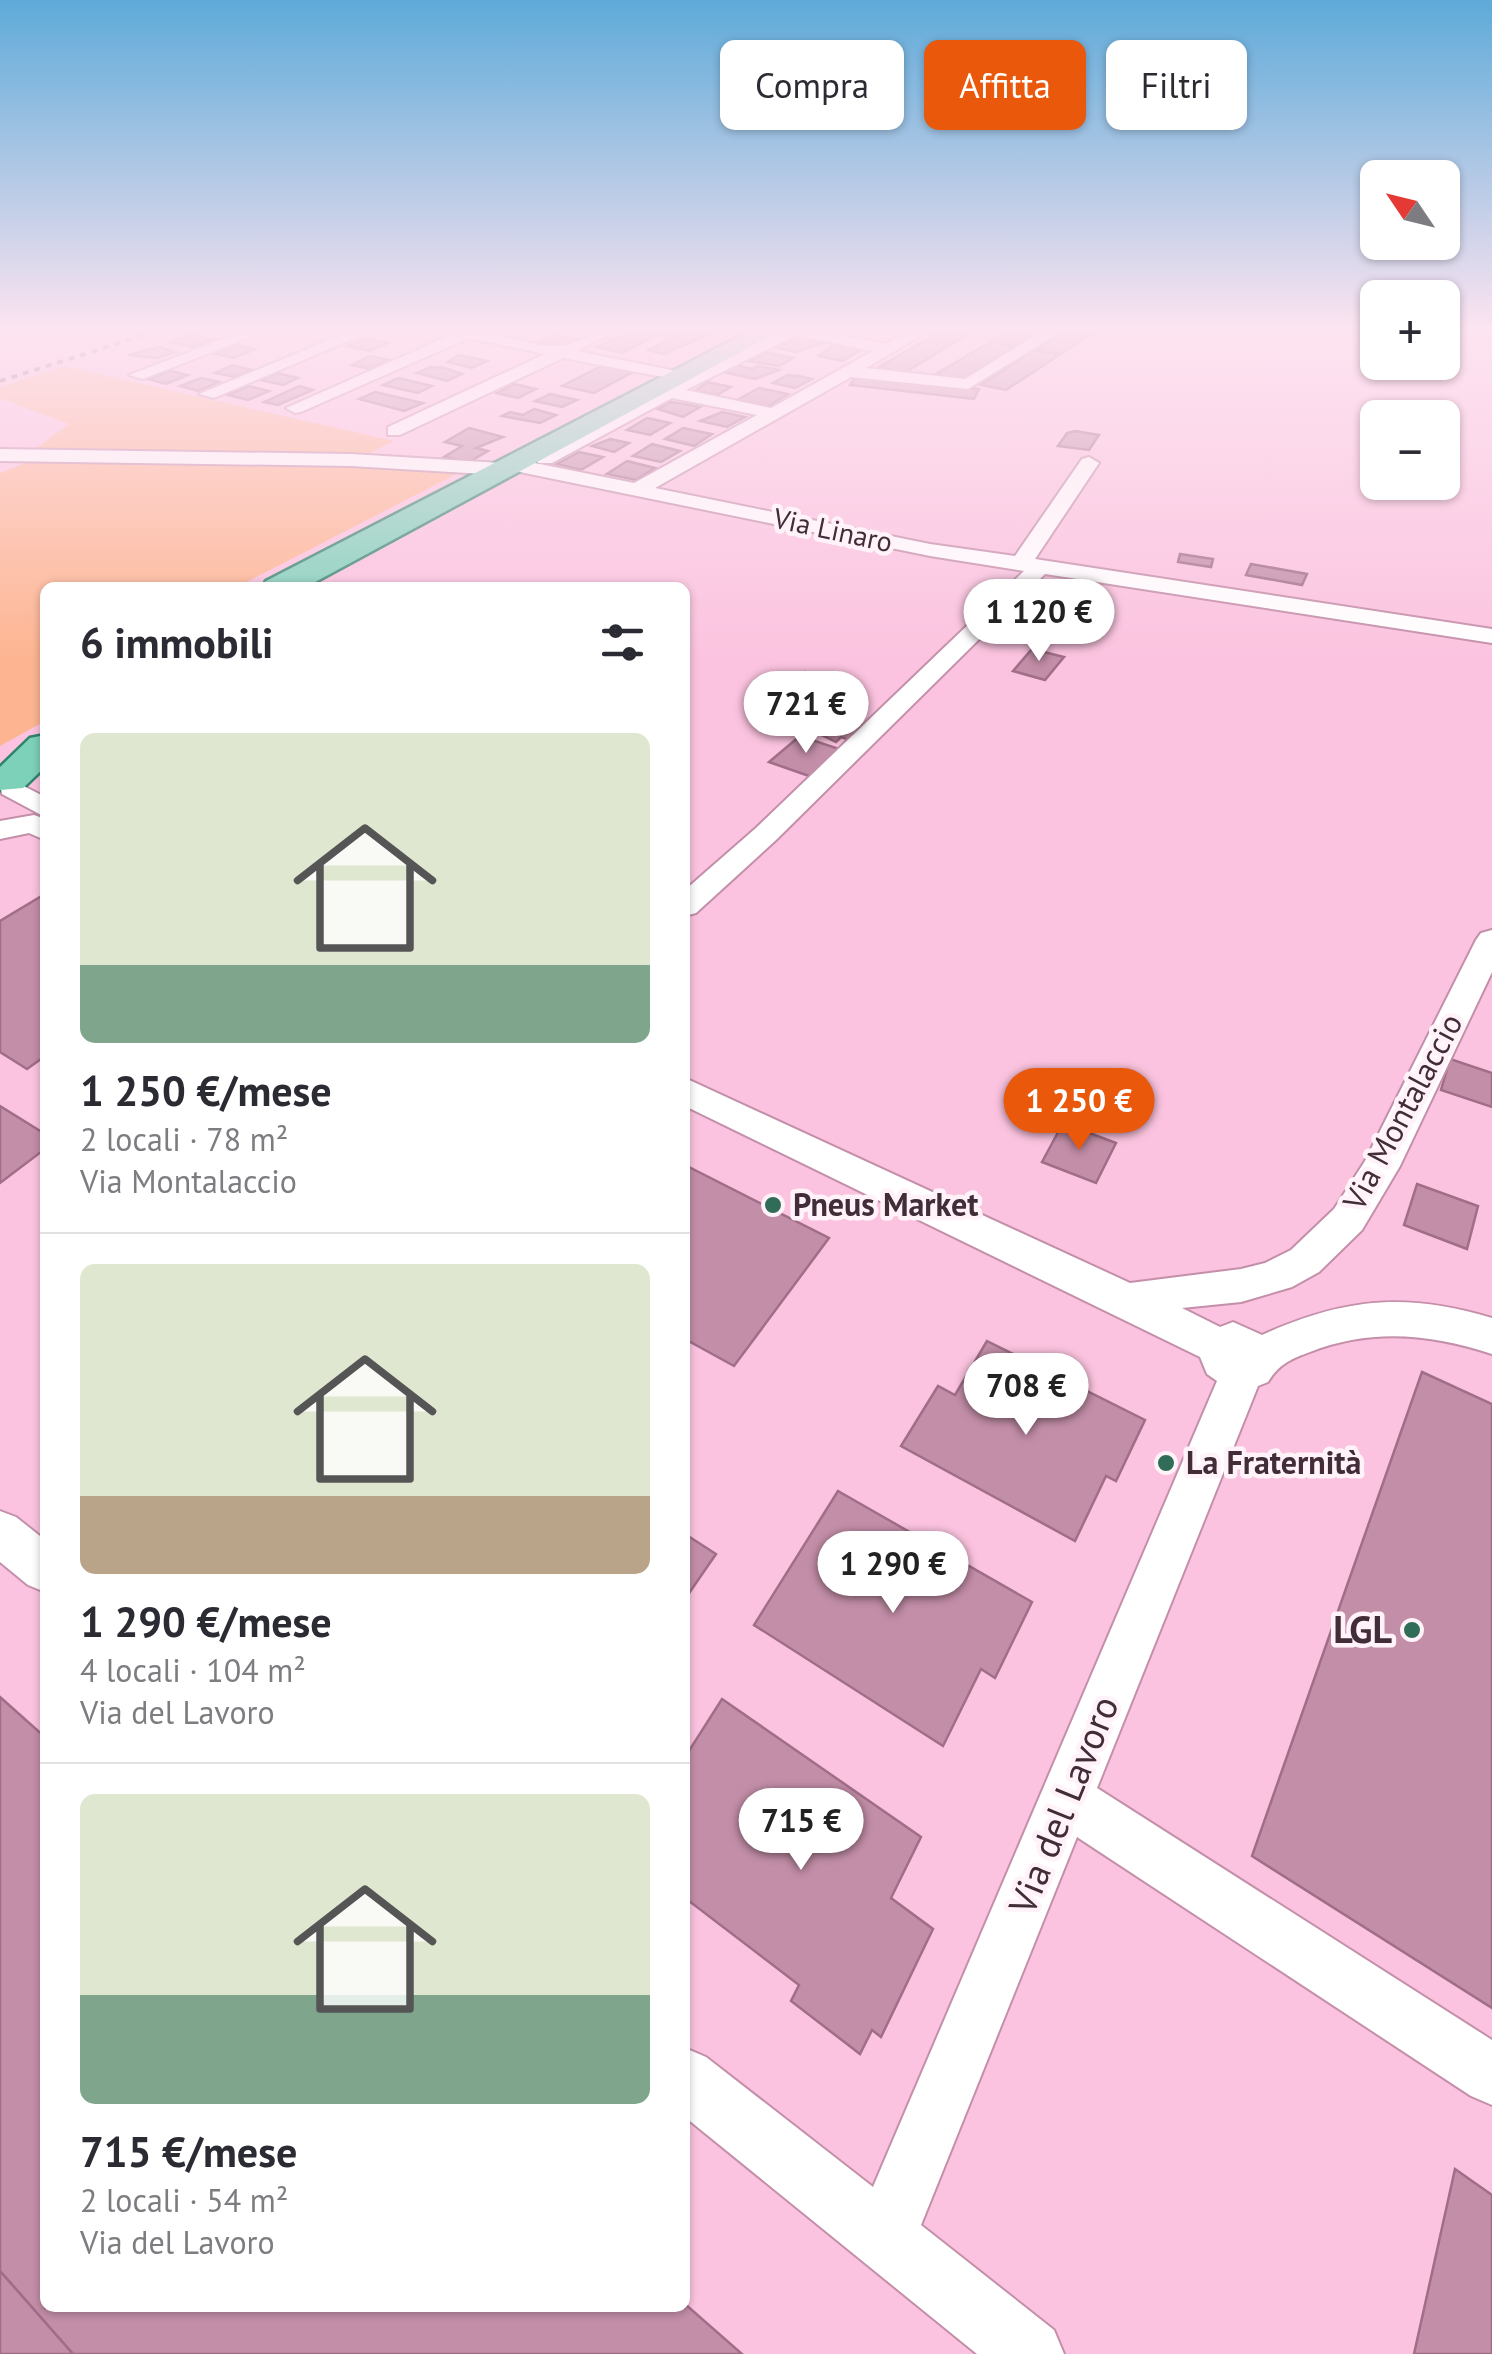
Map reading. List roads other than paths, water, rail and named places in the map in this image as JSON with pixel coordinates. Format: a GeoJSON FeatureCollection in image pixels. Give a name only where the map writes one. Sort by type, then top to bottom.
{"type":"FeatureCollection","features":[{"type":"Feature","properties":{"kind":"main road"},"geometry":{"type":"LineString","coordinates":[[289,582],[559,440]]}},
{"type":"Feature","properties":{"kind":"main road"},"geometry":{"type":"LineString","coordinates":[[17,797],[40,753]]}},
{"type":"Feature","properties":{"kind":"street"},"geometry":{"type":"LineString","coordinates":[[545,459],[577,440]]}},
{"type":"Feature","properties":{"kind":"street"},"geometry":{"type":"LineString","coordinates":[[637,490],[725,440]]}},
{"type":"Feature","properties":{"kind":"street","name":"Via Linaro"},"geometry":{"type":"LineString","coordinates":[[0,455],[506,466],[875,540],[1492,636]]}},
{"type":"Feature","properties":{"kind":"street"},"geometry":{"type":"LineString","coordinates":[[690,902],[766,834],[1029,566],[1089,463]]}},
{"type":"Feature","properties":{"kind":"street"},"geometry":{"type":"LineString","coordinates":[[0,830],[34,824],[17,797]]}},
{"type":"Feature","properties":{"kind":"street","name":"Via Montalaccio"},"geometry":{"type":"LineString","coordinates":[[1127,1300],[1189,1288],[1255,1282],[1281,1274],[1334,1236],[1366,1195],[1492,940]]}},
{"type":"Feature","properties":{"kind":"street"},"geometry":{"type":"LineString","coordinates":[[690,1093],[1127,1300],[1240,1358],[1306,1332],[1362,1318],[1446,1319],[1492,1336]]}},
{"type":"Feature","properties":{"kind":"street","name":"Via del Lavoro"},"geometry":{"type":"LineString","coordinates":[[884,2237],[1066,1799],[1240,1358]]}},
{"type":"Feature","properties":{"kind":"street"},"geometry":{"type":"LineString","coordinates":[[0,1533],[40,1565]]}},
{"type":"Feature","properties":{"kind":"street"},"geometry":{"type":"LineString","coordinates":[[1066,1799],[1492,2075]]}},
{"type":"Feature","properties":{"kind":"street"},"geometry":{"type":"LineString","coordinates":[[690,2082],[1030,2354]]}},
{"type":"Feature","properties":{"kind":"place","name":"Pneus Market"},"geometry":{"type":"Point","coordinates":[773,1205]}},
{"type":"Feature","properties":{"kind":"place","name":"La Fraternità"},"geometry":{"type":"Point","coordinates":[1166,1463]}},
{"type":"Feature","properties":{"kind":"place","name":"LGL"},"geometry":{"type":"Point","coordinates":[1412,1630]}}]}
